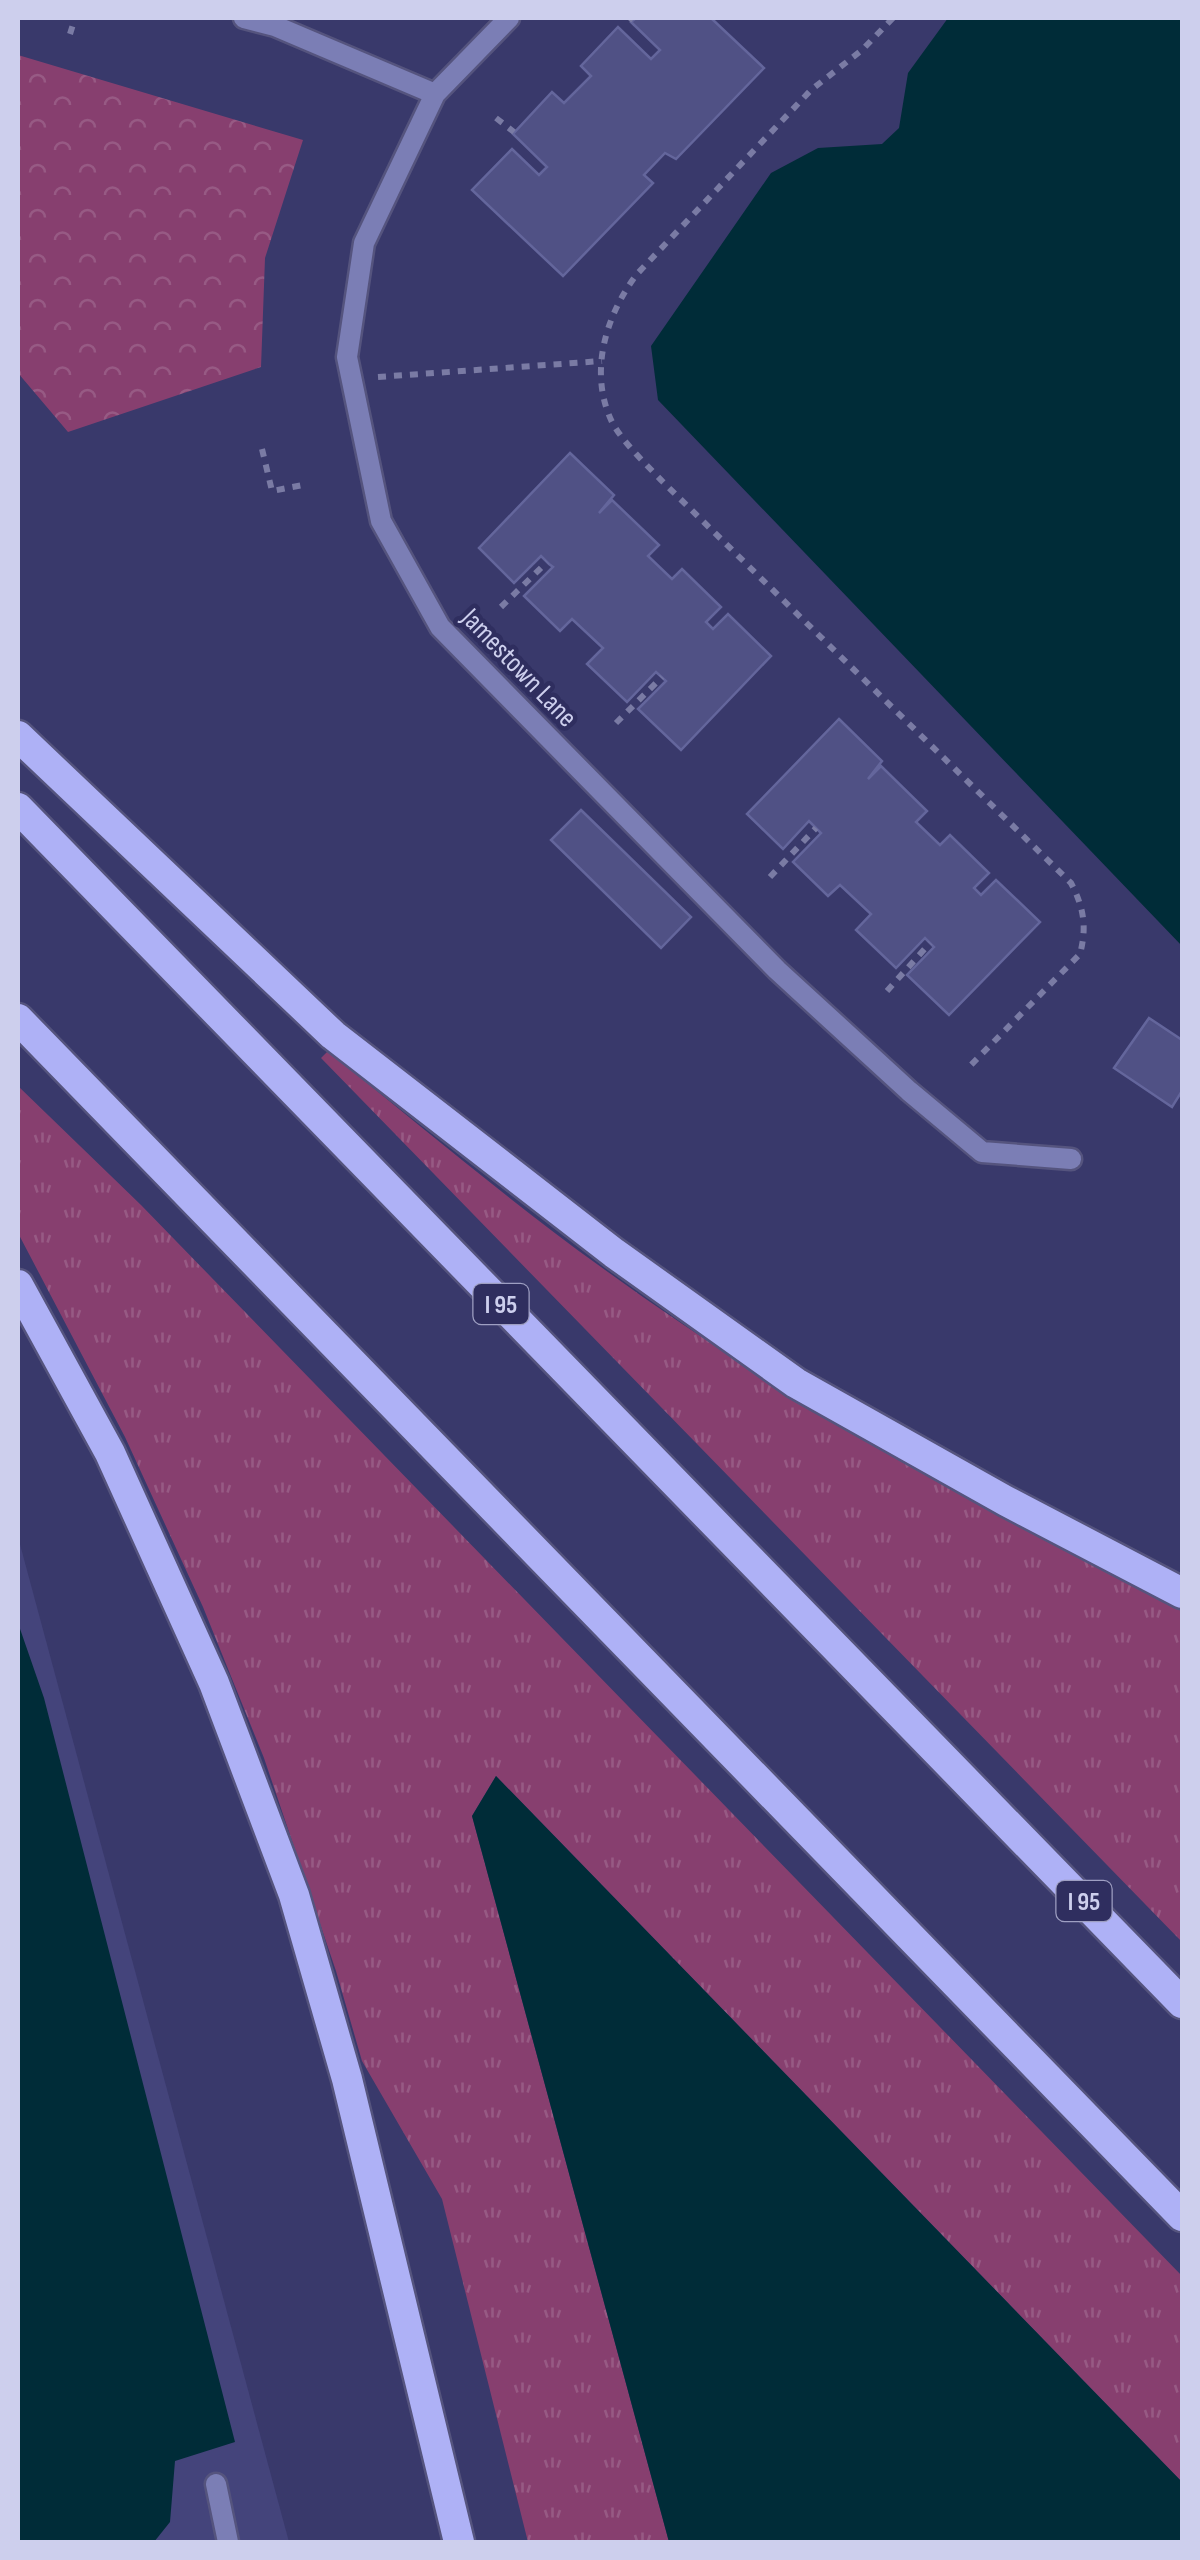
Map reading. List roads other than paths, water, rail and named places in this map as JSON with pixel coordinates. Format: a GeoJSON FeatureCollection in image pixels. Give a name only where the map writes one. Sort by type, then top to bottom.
{"type":"FeatureCollection","features":[{"type":"Feature","properties":{"kind":"highway"},"geometry":{"type":"LineString","coordinates":[[18,736],[334,1035],[614,1252],[796,1382],[1006,1502],[1182,1594]]}},
{"type":"Feature","properties":{"kind":"highway","name":"I 95"},"geometry":{"type":"LineString","coordinates":[[18,808],[1182,2003]]}},
{"type":"Feature","properties":{"kind":"highway"},"geometry":{"type":"LineString","coordinates":[[18,1018],[1182,2216]]}},
{"type":"Feature","properties":{"kind":"highway"},"geometry":{"type":"LineString","coordinates":[[18,1284],[110,1453],[214,1684],[294,1895],[347,2079],[459,2542]]}},
{"type":"Feature","properties":{"kind":"street"},"geometry":{"type":"LineString","coordinates":[[244,18],[275,26],[436,94]]}},
{"type":"Feature","properties":{"kind":"street","name":"Jamestown Lane"},"geometry":{"type":"LineString","coordinates":[[509,18],[436,94],[364,244],[347,357],[382,522],[440,626],[776,970],[908,1091],[982,1152],[1072,1159]]}},
{"type":"Feature","properties":{"kind":"street"},"geometry":{"type":"LineString","coordinates":[[216,2484],[228,2542]]}},
{"type":"Feature","properties":{"kind":"water"},"geometry":{"type":"Polygon","coordinates":[[[948,18],[1182,18],[1182,946],[658,400],[651,346],[771,173],[818,148],[882,144],[899,128],[908,73],[948,18]]]}},
{"type":"Feature","properties":{"kind":"water"},"geometry":{"type":"Polygon","coordinates":[[[18,1623],[44,1698],[235,2442],[175,2461],[170,2522],[154,2542],[18,2542],[18,1623]]]}},
{"type":"Feature","properties":{"kind":"water"},"geometry":{"type":"Polygon","coordinates":[[[496,1776],[1182,2482],[1182,2542],[669,2542],[472,1816],[496,1776]]]}}]}
